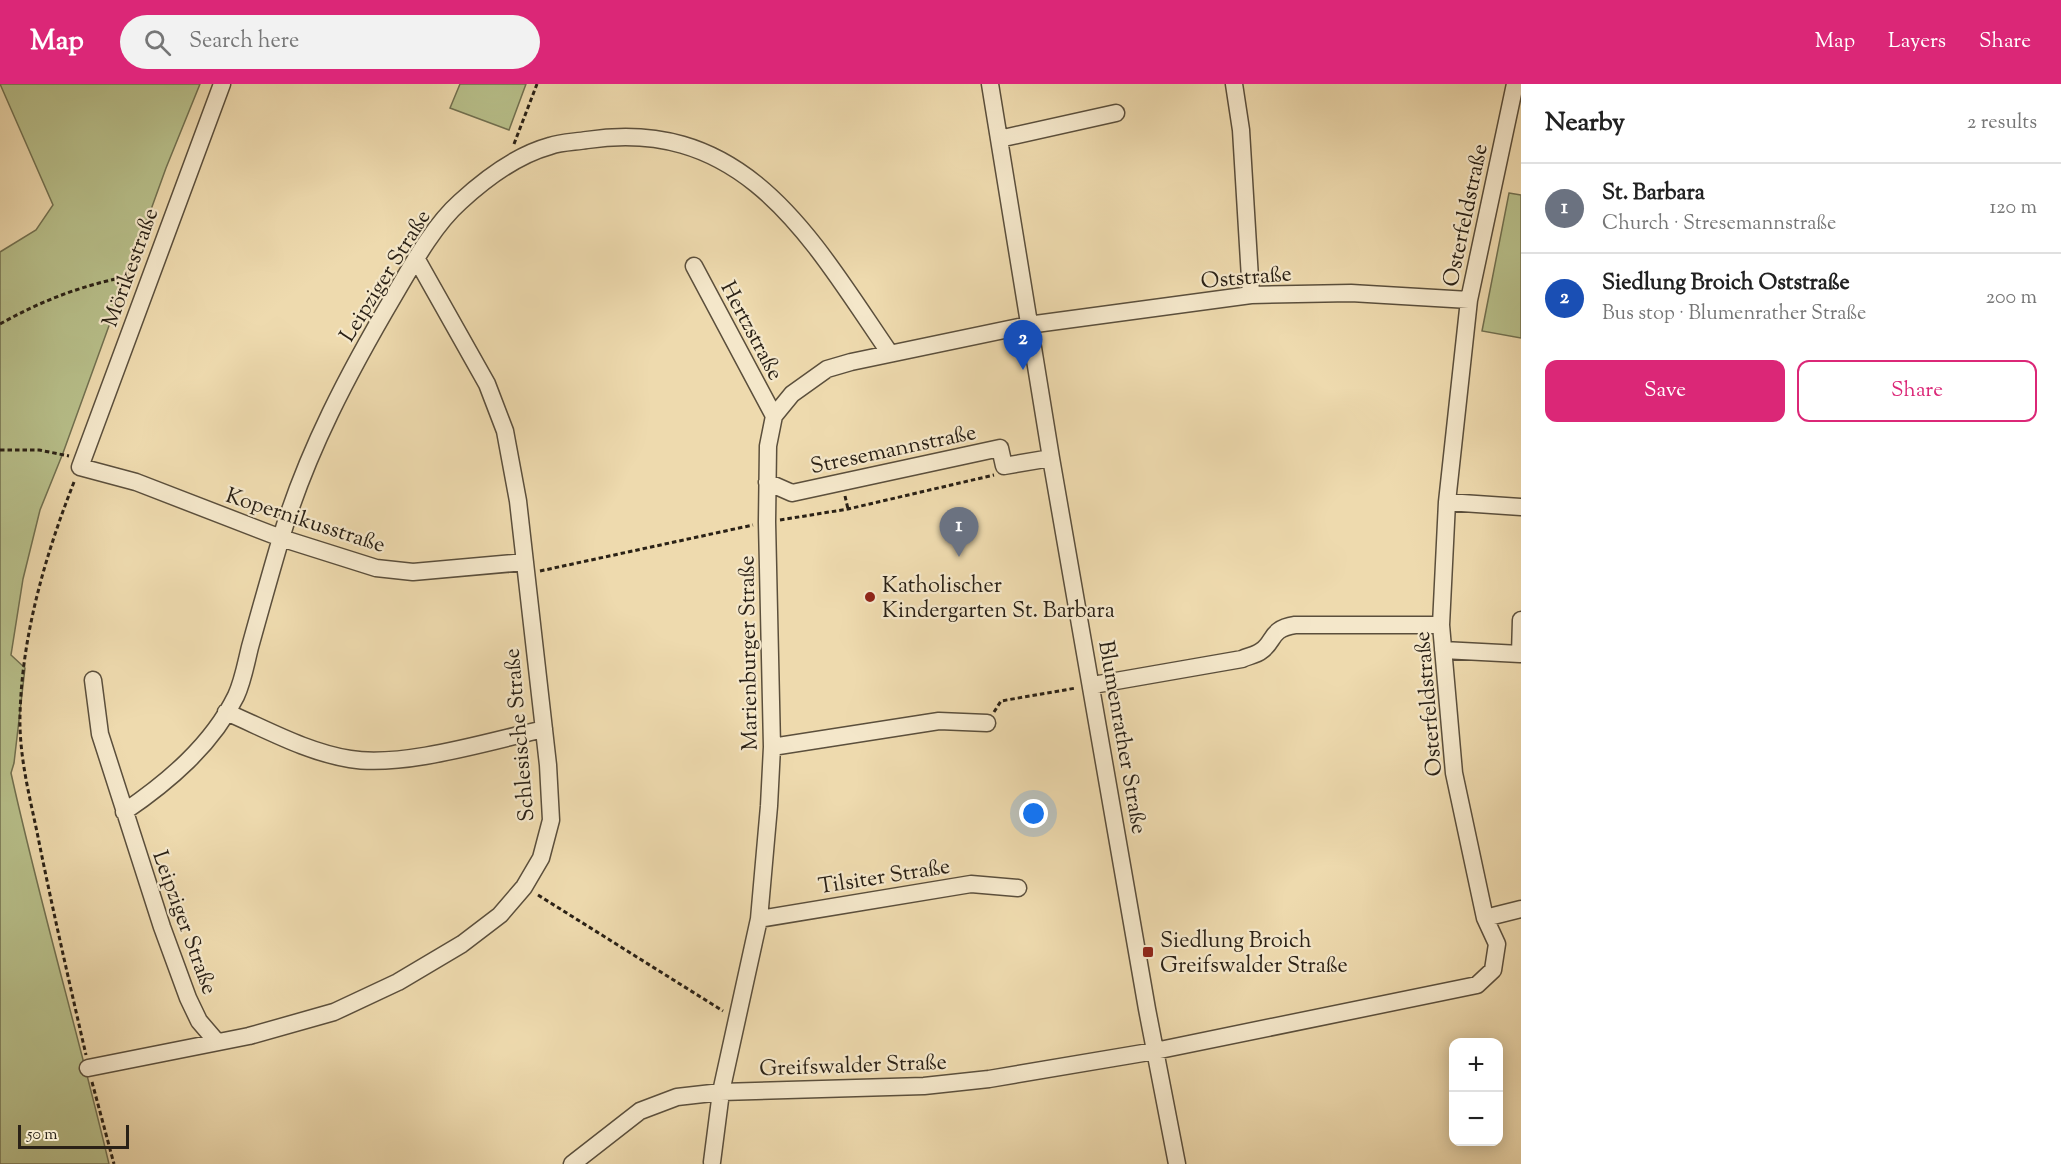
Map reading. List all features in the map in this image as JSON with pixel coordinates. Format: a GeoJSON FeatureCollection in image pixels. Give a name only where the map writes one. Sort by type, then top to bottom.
{"type":"FeatureCollection","features":[{"type":"Feature","properties":{"kind":"street","name":"Mörikestraße"},"geometry":{"type":"LineString","coordinates":[[82,463],[222,84]]}},
{"type":"Feature","properties":{"kind":"street","name":"Blumenrather Straße"},"geometry":{"type":"LineString","coordinates":[[990,84],[1051,458],[1155,1051],[1177,1164]]}},
{"type":"Feature","properties":{"kind":"street"},"geometry":{"type":"LineString","coordinates":[[1234,84],[1241,130],[1251,295]]}},
{"type":"Feature","properties":{"kind":"street","name":"Osterfeldstraße"},"geometry":{"type":"LineString","coordinates":[[1155,1051],[1477,985],[1494,970],[1497,944],[1485,918],[1454,773],[1441,625],[1447,502],[1469,300],[1515,84]]}},
{"type":"Feature","properties":{"kind":"street"},"geometry":{"type":"LineString","coordinates":[[999,139],[1116,113]]}},
{"type":"Feature","properties":{"kind":"street","name":"Leipziger Straße"},"geometry":{"type":"LineString","coordinates":[[124,812],[164,785],[202,745],[237,694],[281,537],[298,485],[324,422],[416,258],[458,204],[505,166],[549,146],[613,136],[666,140],[710,155],[762,186],[806,232],[889,352]]}},
{"type":"Feature","properties":{"kind":"street","name":"Schlesische Straße"},"geometry":{"type":"LineString","coordinates":[[88,1068],[288,1027],[334,1012],[398,982],[462,944],[500,915],[524,887],[541,858],[551,820],[544,729],[525,562],[505,431],[486,384],[416,258]]}},
{"type":"Feature","properties":{"kind":"street","name":"Hertzstraße"},"geometry":{"type":"LineString","coordinates":[[694,266],[774,416]]}},
{"type":"Feature","properties":{"kind":"street","name":"Oststraße"},"geometry":{"type":"LineString","coordinates":[[1029,325],[1251,295],[1351,293],[1469,300]]}},
{"type":"Feature","properties":{"kind":"street","name":"Marienburger Straße"},"geometry":{"type":"LineString","coordinates":[[712,1162],[721,1092],[759,919],[772,747],[767,482],[768,446],[774,416],[792,394],[827,369],[889,352],[1029,325]]}},
{"type":"Feature","properties":{"kind":"street","name":"Stresemannstraße"},"geometry":{"type":"LineString","coordinates":[[767,482],[792,493],[1000,448],[1004,466]]}},
{"type":"Feature","properties":{"kind":"street"},"geometry":{"type":"LineString","coordinates":[[1004,466],[1051,458]]}},
{"type":"Feature","properties":{"kind":"street","name":"Kopernikusstraße"},"geometry":{"type":"LineString","coordinates":[[82,463],[281,537],[376,568],[413,572],[525,562]]}},
{"type":"Feature","properties":{"kind":"street"},"geometry":{"type":"LineString","coordinates":[[1447,502],[1521,507]]}},
{"type":"Feature","properties":{"kind":"street"},"geometry":{"type":"LineString","coordinates":[[1443,650],[1520,654],[1521,620]]}},
{"type":"Feature","properties":{"kind":"street"},"geometry":{"type":"LineString","coordinates":[[1092,685],[1242,659],[1263,650],[1271,636],[1285,626],[1441,625]]}},
{"type":"Feature","properties":{"kind":"street","name":"Leipziger Straße"},"geometry":{"type":"LineString","coordinates":[[93,680],[100,734],[124,812],[188,998],[199,1021],[217,1042]]}},
{"type":"Feature","properties":{"kind":"street"},"geometry":{"type":"LineString","coordinates":[[226,712],[313,751],[350,759],[380,762],[544,729]]}},
{"type":"Feature","properties":{"kind":"street"},"geometry":{"type":"LineString","coordinates":[[772,747],[939,721],[987,723]]}},
{"type":"Feature","properties":{"kind":"street","name":"Tilsiter Straße"},"geometry":{"type":"LineString","coordinates":[[759,919],[971,884],[1018,888]]}},
{"type":"Feature","properties":{"kind":"street"},"geometry":{"type":"LineString","coordinates":[[1485,918],[1521,909]]}},
{"type":"Feature","properties":{"kind":"street","name":"Greifswalder Straße"},"geometry":{"type":"LineString","coordinates":[[572,1164],[640,1111],[677,1097],[721,1092],[924,1086],[988,1079],[1155,1051]]}},
{"type":"Feature","properties":{"kind":"path"},"geometry":{"type":"LineString","coordinates":[[505,166],[537,84]]}},
{"type":"Feature","properties":{"kind":"path"},"geometry":{"type":"LineString","coordinates":[[0,324],[31,306],[69,290],[100,282],[125,277],[144,290]]}},
{"type":"Feature","properties":{"kind":"path"},"geometry":{"type":"LineString","coordinates":[[0,450],[39,450],[82,463],[54,533],[40,583],[26,647],[20,715],[28,788],[88,1068],[114,1164]]}},
{"type":"Feature","properties":{"kind":"path"},"geometry":{"type":"LineString","coordinates":[[525,562],[537,572],[767,522],[848,509],[996,475],[1004,466]]}},
{"type":"Feature","properties":{"kind":"path"},"geometry":{"type":"LineString","coordinates":[[846,501],[848,509]]}},
{"type":"Feature","properties":{"kind":"path"},"geometry":{"type":"LineString","coordinates":[[987,723],[1001,701],[1092,685]]}},
{"type":"Feature","properties":{"kind":"path"},"geometry":{"type":"LineString","coordinates":[[524,887],[664,972],[737,1020]]}},
{"type":"Feature","properties":{"kind":"green space"},"geometry":{"type":"Polygon","coordinates":[[[0,84],[200,84],[166,168],[63,453],[40,510],[23,579],[11,655],[25,668],[11,773],[109,1164],[0,1164],[0,252],[36,230],[53,205],[0,84]]]}},
{"type":"Feature","properties":{"kind":"green space"},"geometry":{"type":"Polygon","coordinates":[[[460,84],[526,84],[509,130],[450,108],[460,84]]]}},
{"type":"Feature","properties":{"kind":"green space"},"geometry":{"type":"Polygon","coordinates":[[[1509,193],[1521,195],[1521,338],[1482,331],[1509,193]]]}},
{"type":"Feature","properties":{"kind":"place","name":"Siedlung Broich Oststraße"},"geometry":{"type":"Point","coordinates":[1023,370]}},
{"type":"Feature","properties":{"kind":"place","name":"St. Barbara"},"geometry":{"type":"Point","coordinates":[959,557]}},
{"type":"Feature","properties":{"kind":"place","name":"Katholischer Kindergarten St. Barbara"},"geometry":{"type":"Point","coordinates":[870,597]}},
{"type":"Feature","properties":{"kind":"place","name":"Siedlung Broich Greifswalder Straße"},"geometry":{"type":"Point","coordinates":[1148,952]}}]}
